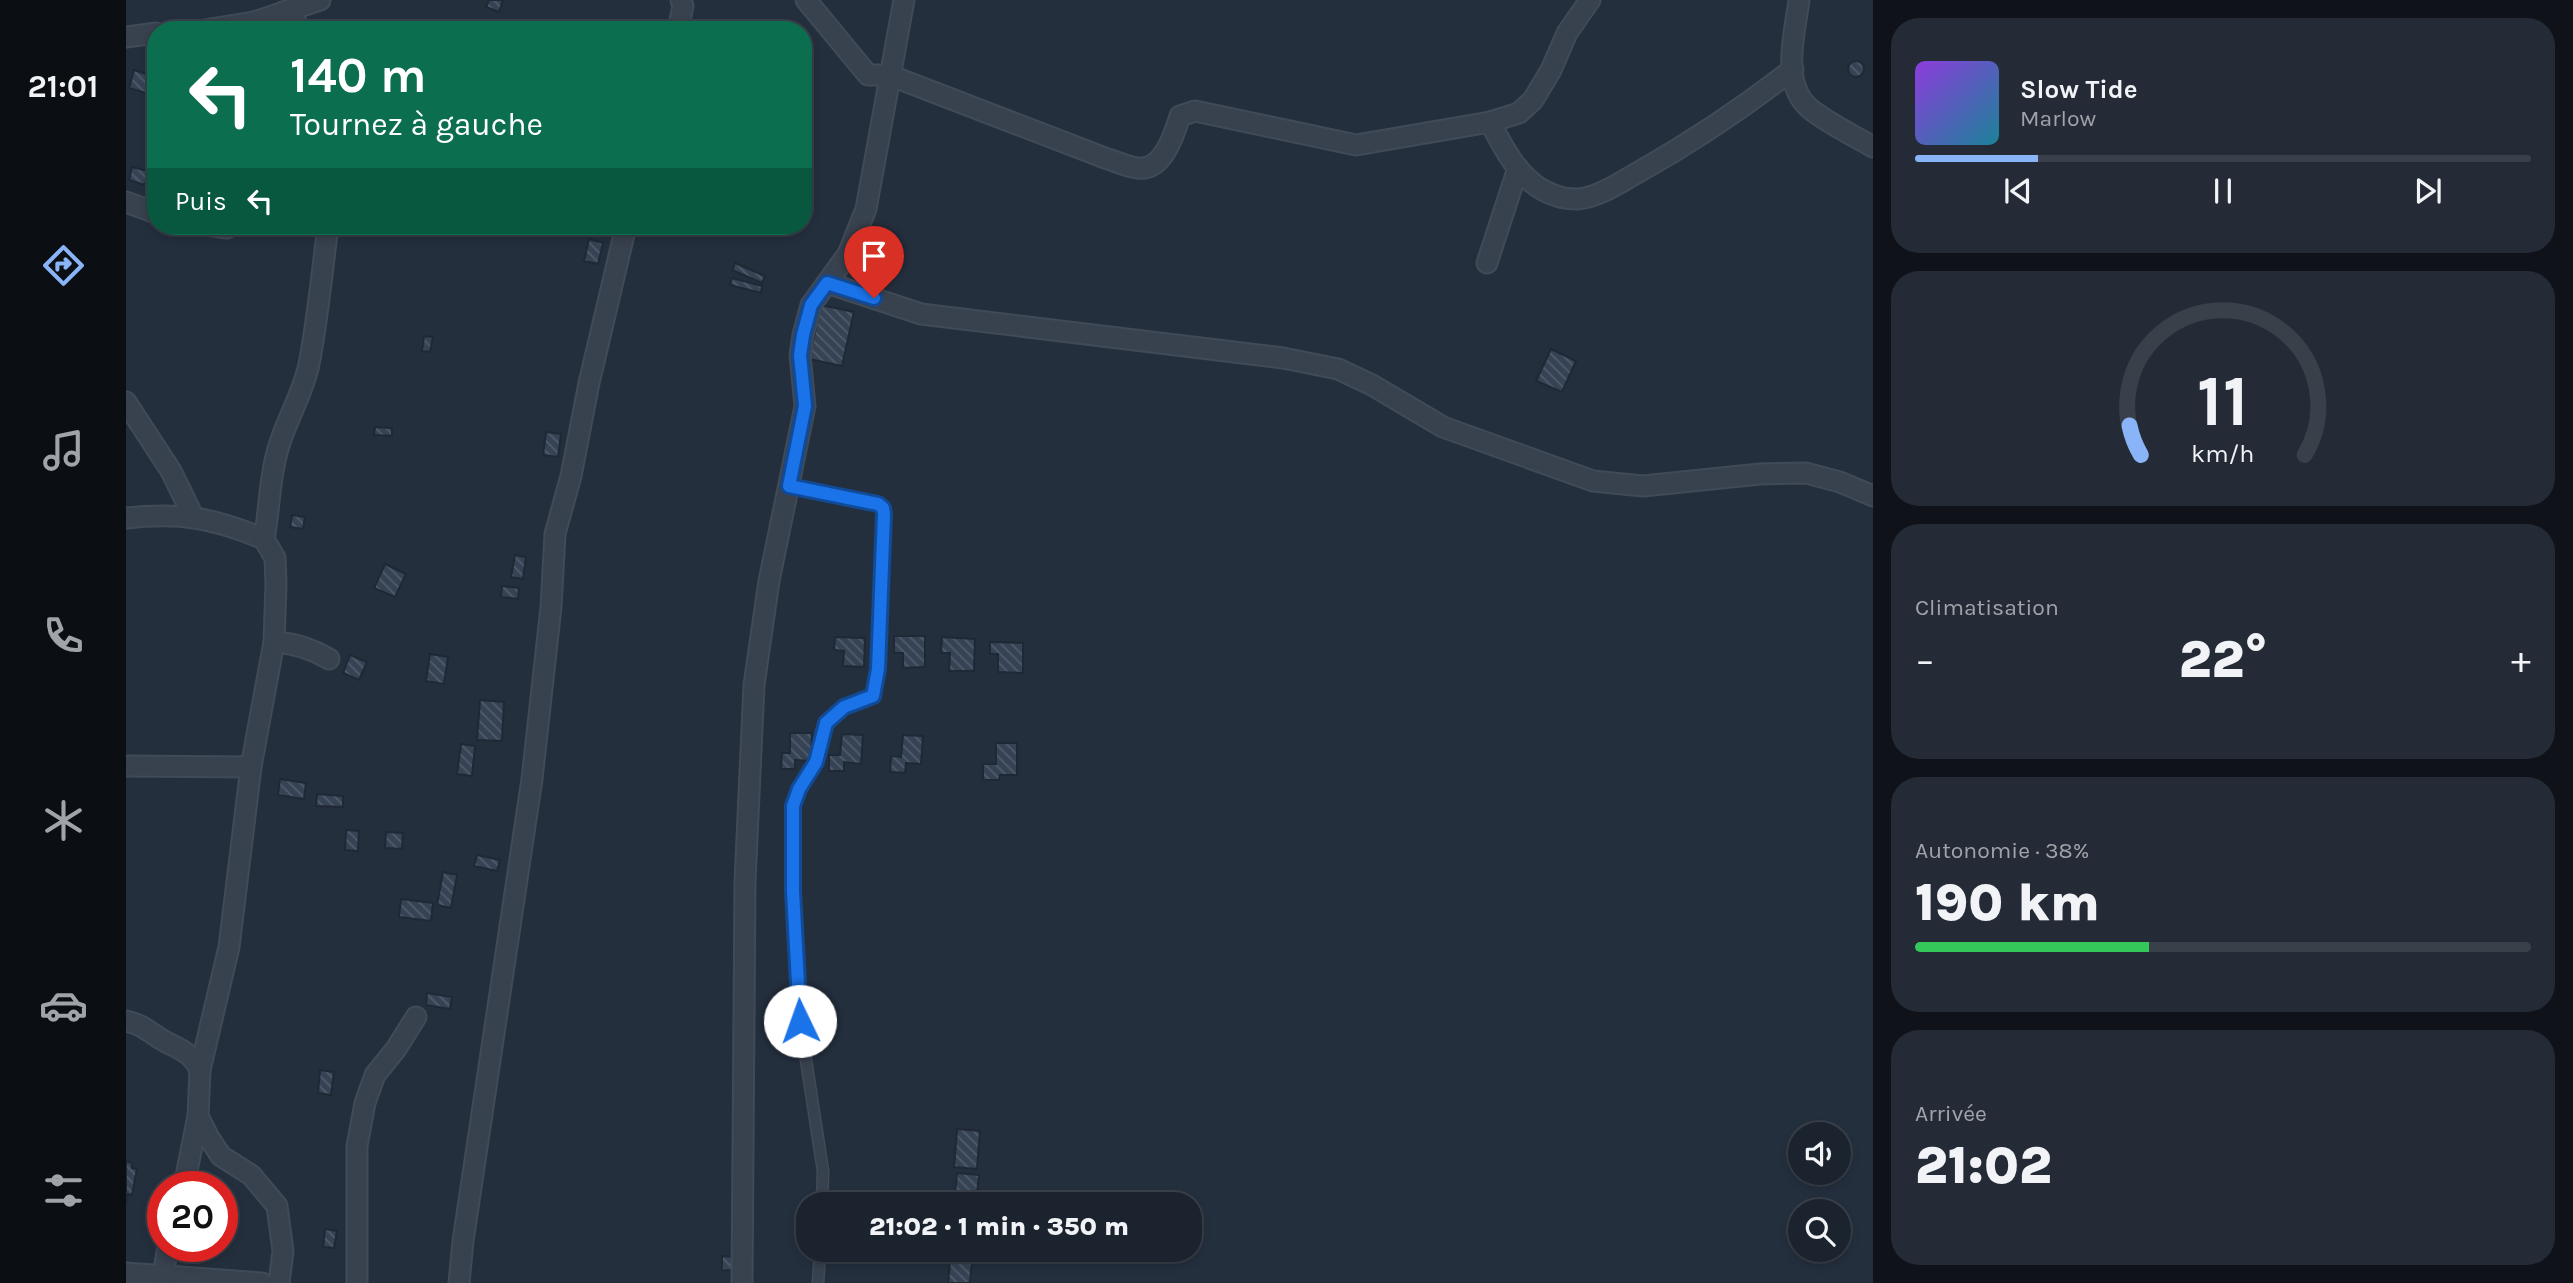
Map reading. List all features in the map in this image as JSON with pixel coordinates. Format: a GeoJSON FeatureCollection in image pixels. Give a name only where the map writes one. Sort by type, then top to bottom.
{"type":"FeatureCollection","features":[{"type":"Feature","properties":{"kind":"street"},"geometry":{"type":"LineString","coordinates":[[254,21],[320,0]]}},
{"type":"Feature","properties":{"kind":"street"},"geometry":{"type":"LineString","coordinates":[[680,21],[683,6],[681,0]]}},
{"type":"Feature","properties":{"kind":"street"},"geometry":{"type":"LineString","coordinates":[[806,0],[869,75],[889,75],[1139,169],[1154,165],[1163,155],[1180,116],[1195,111],[1356,145],[1490,122],[1519,113],[1533,100],[1551,70],[1567,33],[1590,0]]}},
{"type":"Feature","properties":{"kind":"street"},"geometry":{"type":"LineString","coordinates":[[742,1283],[745,882],[754,685],[769,581],[805,406],[800,355],[803,335],[811,305],[848,254],[866,209],[904,0]]}},
{"type":"Feature","properties":{"kind":"street"},"geometry":{"type":"LineString","coordinates":[[1799,0],[1792,54],[1795,87],[1807,106],[1873,147]]}},
{"type":"Feature","properties":{"kind":"street"},"geometry":{"type":"LineString","coordinates":[[283,12],[295,21]]}},
{"type":"Feature","properties":{"kind":"street"},"geometry":{"type":"LineString","coordinates":[[126,37],[147,34]]}},
{"type":"Feature","properties":{"kind":"street"},"geometry":{"type":"LineString","coordinates":[[1490,122],[1507,156],[1529,181],[1555,196],[1577,199],[1602,192],[1688,144],[1793,69]]}},
{"type":"Feature","properties":{"kind":"street"},"geometry":{"type":"LineString","coordinates":[[1487,263],[1518,168]]}},
{"type":"Feature","properties":{"kind":"street"},"geometry":{"type":"LineString","coordinates":[[126,202],[147,209]]}},
{"type":"Feature","properties":{"kind":"street"},"geometry":{"type":"LineString","coordinates":[[264,539],[270,506],[271,479],[278,447],[301,394],[309,365],[327,235]]}},
{"type":"Feature","properties":{"kind":"street"},"geometry":{"type":"LineString","coordinates":[[459,1283],[532,779],[551,607],[555,534],[571,476],[589,383],[624,235]]}},
{"type":"Feature","properties":{"kind":"street"},"geometry":{"type":"LineString","coordinates":[[827,283],[921,314],[1283,358],[1338,369],[1373,385],[1443,427],[1593,481],[1643,486],[1760,474],[1806,473],[1840,482],[1873,496]]}},
{"type":"Feature","properties":{"kind":"street"},"geometry":{"type":"LineString","coordinates":[[126,402],[171,471],[193,516]]}},
{"type":"Feature","properties":{"kind":"street"},"geometry":{"type":"LineString","coordinates":[[126,517],[193,516],[233,527],[264,539],[275,558],[274,642],[251,768],[229,947],[200,1070],[198,1116],[187,1171]]}},
{"type":"Feature","properties":{"kind":"street"},"geometry":{"type":"LineString","coordinates":[[274,642],[313,649],[329,659]]}},
{"type":"Feature","properties":{"kind":"street"},"geometry":{"type":"LineString","coordinates":[[127,770],[251,768]]}},
{"type":"Feature","properties":{"kind":"street"},"geometry":{"type":"LineString","coordinates":[[357,1283],[357,1146],[365,1103],[375,1075],[396,1049],[416,1017]]}},
{"type":"Feature","properties":{"kind":"street"},"geometry":{"type":"LineString","coordinates":[[126,1021],[144,1026],[166,1042],[179,1047],[194,1059],[200,1070]]}},
{"type":"Feature","properties":{"kind":"street"},"geometry":{"type":"LineString","coordinates":[[198,1116],[221,1156],[251,1175],[277,1206],[283,1251],[279,1283]]}},
{"type":"Feature","properties":{"kind":"street"},"geometry":{"type":"LineString","coordinates":[[163,1276],[165,1262]]}},
{"type":"Feature","properties":{"kind":"street"},"geometry":{"type":"LineString","coordinates":[[126,1273],[262,1283]]}},
{"type":"Feature","properties":{"kind":"lane"},"geometry":{"type":"LineString","coordinates":[[789,486],[878,504],[883,508],[884,514],[878,669],[873,696],[844,707],[826,723],[816,762],[799,789],[793,806],[793,891],[800,1021],[823,1171],[822,1192]]}},
{"type":"Feature","properties":{"kind":"lane"},"geometry":{"type":"LineString","coordinates":[[818,1283],[819,1262]]}},
{"type":"Feature","properties":{"kind":"building"},"geometry":{"type":"Polygon","coordinates":[[[489,0],[503,0],[499,12],[486,7],[489,0]]]}},
{"type":"Feature","properties":{"kind":"building"},"geometry":{"type":"Polygon","coordinates":[[[1856,61],[1862,63],[1862,75],[1856,77],[1850,75],[1848,69],[1850,63],[1856,61]]]}},
{"type":"Feature","properties":{"kind":"building"},"geometry":{"type":"Polygon","coordinates":[[[134,70],[147,74],[147,93],[129,88],[134,70]]]}},
{"type":"Feature","properties":{"kind":"building"},"geometry":{"type":"Polygon","coordinates":[[[132,167],[147,171],[145,185],[129,180],[132,167]]]}},
{"type":"Feature","properties":{"kind":"building"},"geometry":{"type":"Polygon","coordinates":[[[589,239],[603,243],[598,264],[584,261],[589,239]]]}},
{"type":"Feature","properties":{"kind":"building"},"geometry":{"type":"Polygon","coordinates":[[[735,263],[765,276],[762,283],[732,270],[735,263]]]}},
{"type":"Feature","properties":{"kind":"building"},"geometry":{"type":"Polygon","coordinates":[[[732,278],[762,286],[761,293],[730,285],[732,278]]]}},
{"type":"Feature","properties":{"kind":"building"},"geometry":{"type":"Polygon","coordinates":[[[821,305],[854,312],[842,366],[809,359],[821,305]]]}},
{"type":"Feature","properties":{"kind":"building"},"geometry":{"type":"Polygon","coordinates":[[[424,336],[433,337],[430,352],[422,351],[424,336]]]}},
{"type":"Feature","properties":{"kind":"building"},"geometry":{"type":"Polygon","coordinates":[[[1551,349],[1576,361],[1562,392],[1536,381],[1551,349]]]}},
{"type":"Feature","properties":{"kind":"building"},"geometry":{"type":"Polygon","coordinates":[[[375,427],[392,428],[392,436],[374,435],[375,427]]]}},
{"type":"Feature","properties":{"kind":"building"},"geometry":{"type":"Polygon","coordinates":[[[546,432],[561,434],[558,457],[543,455],[546,432]]]}},
{"type":"Feature","properties":{"kind":"building"},"geometry":{"type":"Polygon","coordinates":[[[292,515],[305,517],[303,529],[290,527],[292,515]]]}},
{"type":"Feature","properties":{"kind":"building"},"geometry":{"type":"Polygon","coordinates":[[[515,555],[526,557],[523,579],[511,577],[515,555]]]}},
{"type":"Feature","properties":{"kind":"building"},"geometry":{"type":"Polygon","coordinates":[[[385,564],[406,574],[395,597],[374,588],[385,564]]]}},
{"type":"Feature","properties":{"kind":"building"},"geometry":{"type":"Polygon","coordinates":[[[502,586],[519,588],[518,599],[501,597],[502,586]]]}},
{"type":"Feature","properties":{"kind":"building"},"geometry":{"type":"Polygon","coordinates":[[[894,636],[925,636],[925,667],[903,668],[903,653],[894,653],[894,636]]]}},
{"type":"Feature","properties":{"kind":"building"},"geometry":{"type":"Polygon","coordinates":[[[835,637],[865,638],[864,667],[843,666],[844,651],[834,650],[835,637]]]}},
{"type":"Feature","properties":{"kind":"building"},"geometry":{"type":"Polygon","coordinates":[[[942,637],[975,639],[974,671],[949,671],[950,653],[941,653],[942,637]]]}},
{"type":"Feature","properties":{"kind":"building"},"geometry":{"type":"Polygon","coordinates":[[[990,642],[1023,643],[1023,673],[998,672],[998,654],[990,654],[990,642]]]}},
{"type":"Feature","properties":{"kind":"building"},"geometry":{"type":"Polygon","coordinates":[[[430,654],[448,657],[444,684],[426,681],[430,654]]]}},
{"type":"Feature","properties":{"kind":"building"},"geometry":{"type":"Polygon","coordinates":[[[350,655],[367,662],[359,680],[343,673],[350,655]]]}},
{"type":"Feature","properties":{"kind":"building"},"geometry":{"type":"Polygon","coordinates":[[[480,700],[504,702],[502,741],[477,740],[480,700]]]}},
{"type":"Feature","properties":{"kind":"building"},"geometry":{"type":"Polygon","coordinates":[[[790,733],[812,733],[811,761],[795,760],[795,769],[781,769],[782,753],[790,753],[790,733]]]}},
{"type":"Feature","properties":{"kind":"building"},"geometry":{"type":"Polygon","coordinates":[[[842,734],[863,735],[861,764],[844,762],[844,771],[829,771],[829,755],[840,755],[842,734]]]}},
{"type":"Feature","properties":{"kind":"building"},"geometry":{"type":"Polygon","coordinates":[[[903,735],[923,736],[921,764],[906,763],[905,773],[890,772],[891,756],[901,757],[903,735]]]}},
{"type":"Feature","properties":{"kind":"building"},"geometry":{"type":"Polygon","coordinates":[[[996,743],[1017,743],[1017,775],[1000,775],[999,780],[983,780],[983,764],[996,764],[996,743]]]}},
{"type":"Feature","properties":{"kind":"building"},"geometry":{"type":"Polygon","coordinates":[[[461,744],[475,746],[472,776],[457,774],[461,744]]]}},
{"type":"Feature","properties":{"kind":"building"},"geometry":{"type":"Polygon","coordinates":[[[280,779],[306,783],[304,799],[278,795],[280,779]]]}},
{"type":"Feature","properties":{"kind":"building"},"geometry":{"type":"Polygon","coordinates":[[[317,794],[343,796],[343,807],[316,806],[317,794]]]}},
{"type":"Feature","properties":{"kind":"building"},"geometry":{"type":"Polygon","coordinates":[[[346,830],[359,831],[358,851],[345,850],[346,830]]]}},
{"type":"Feature","properties":{"kind":"building"},"geometry":{"type":"Polygon","coordinates":[[[386,832],[403,833],[402,849],[385,848],[386,832]]]}},
{"type":"Feature","properties":{"kind":"building"},"geometry":{"type":"Polygon","coordinates":[[[477,855],[500,860],[497,871],[474,866],[477,855]]]}},
{"type":"Feature","properties":{"kind":"building"},"geometry":{"type":"Polygon","coordinates":[[[443,872],[457,875],[451,908],[437,905],[443,872]]]}},
{"type":"Feature","properties":{"kind":"building"},"geometry":{"type":"Polygon","coordinates":[[[401,899],[433,903],[431,921],[399,917],[401,899]]]}},
{"type":"Feature","properties":{"kind":"building"},"geometry":{"type":"Polygon","coordinates":[[[427,993],[452,997],[450,1009],[426,1005],[427,993]]]}},
{"type":"Feature","properties":{"kind":"building"},"geometry":{"type":"Polygon","coordinates":[[[320,1070],[334,1072],[331,1095],[318,1093],[320,1070]]]}},
{"type":"Feature","properties":{"kind":"building"},"geometry":{"type":"Polygon","coordinates":[[[957,1129],[980,1131],[977,1169],[954,1167],[957,1129]]]}},
{"type":"Feature","properties":{"kind":"building"},"geometry":{"type":"Polygon","coordinates":[[[126,1161],[132,1163],[132,1168],[137,1169],[132,1195],[127,1194],[126,1204],[126,1161]]]}},
{"type":"Feature","properties":{"kind":"building"},"geometry":{"type":"Polygon","coordinates":[[[957,1173],[979,1175],[977,1192],[955,1192],[957,1173]]]}},
{"type":"Feature","properties":{"kind":"building"},"geometry":{"type":"Polygon","coordinates":[[[325,1229],[337,1231],[334,1248],[323,1247],[325,1229]]]}},
{"type":"Feature","properties":{"kind":"building"},"geometry":{"type":"Polygon","coordinates":[[[722,1256],[741,1257],[740,1271],[722,1270],[722,1256]]]}},
{"type":"Feature","properties":{"kind":"building"},"geometry":{"type":"Polygon","coordinates":[[[950,1262],[972,1262],[970,1283],[948,1283],[950,1262]]]}},
{"type":"Feature","properties":{"kind":"route"},"geometry":{"type":"LineString","coordinates":[[800,1021],[793,891],[793,806],[799,789],[816,762],[826,723],[844,707],[873,696],[878,669],[884,514],[883,508],[878,504],[789,486],[805,406],[800,355],[811,305],[827,283],[874,298]]}}]}
